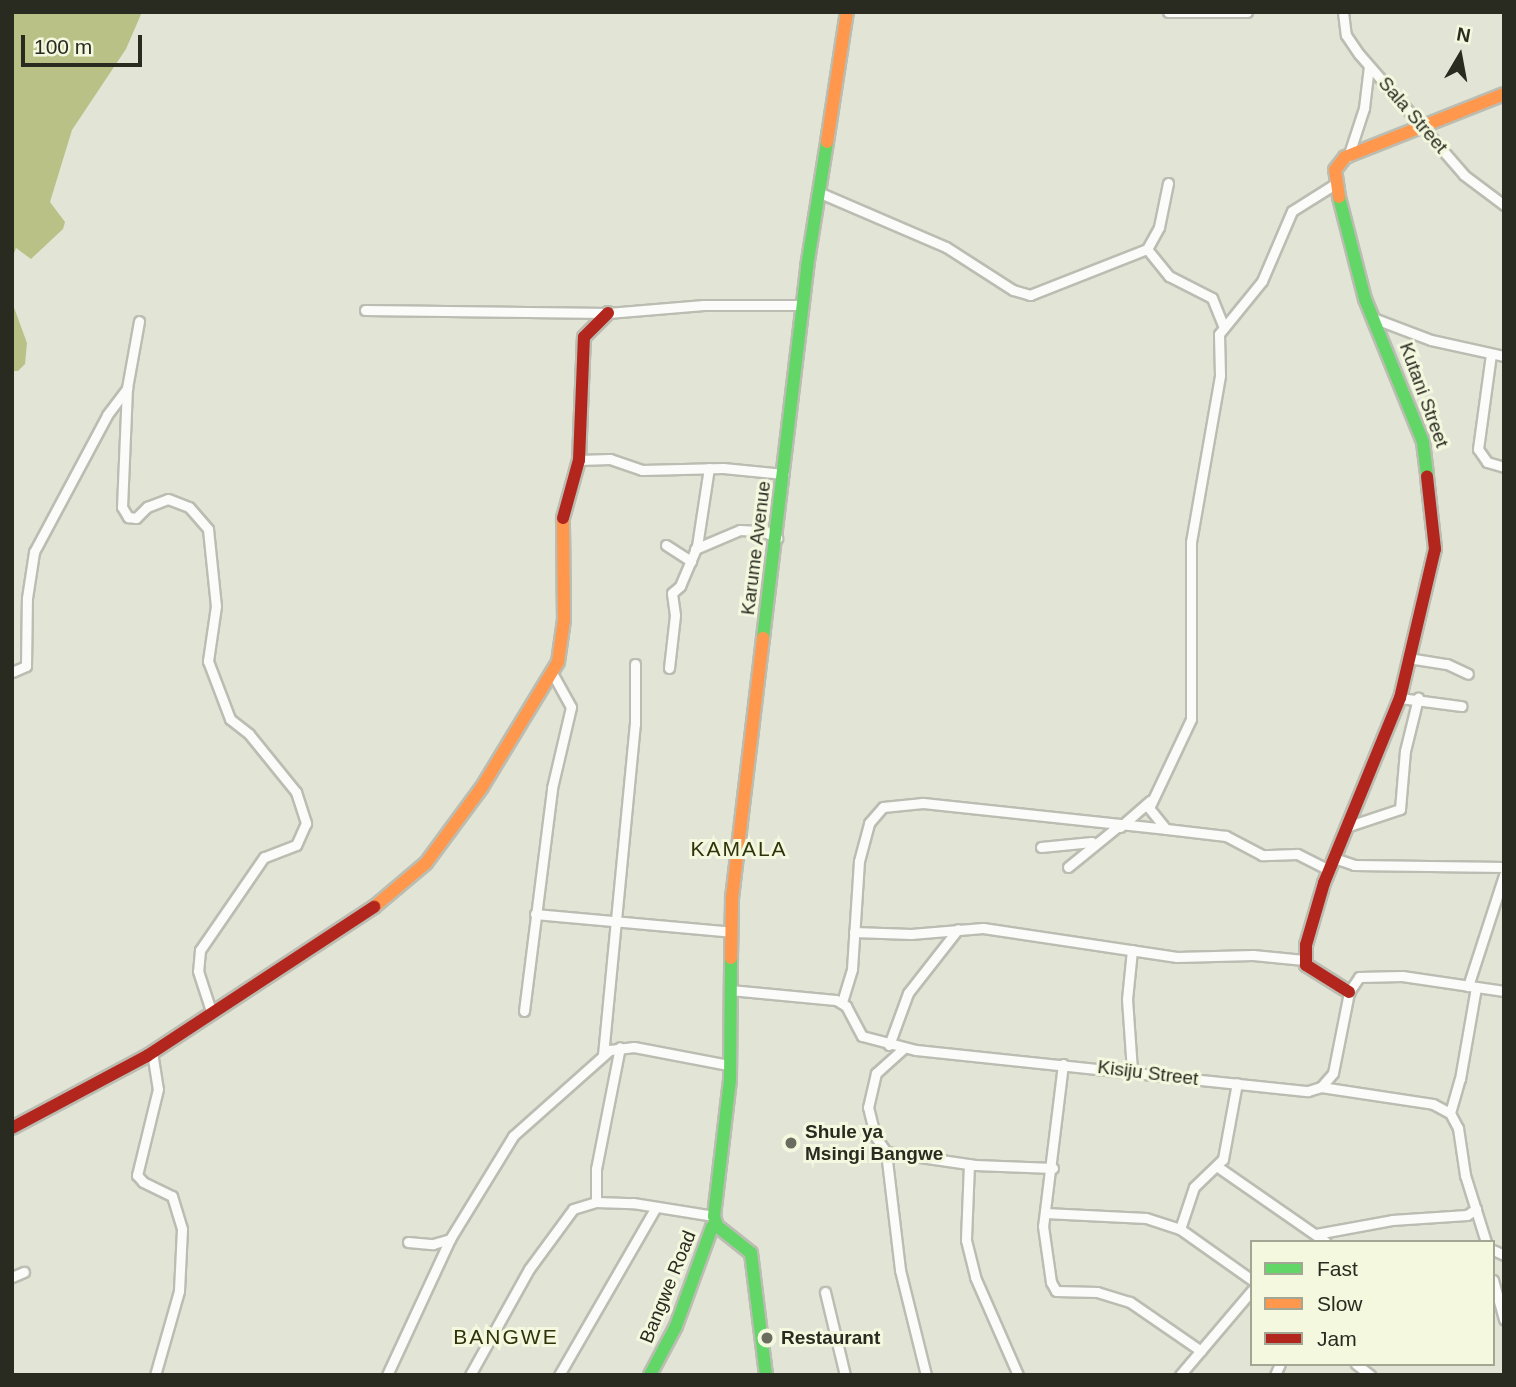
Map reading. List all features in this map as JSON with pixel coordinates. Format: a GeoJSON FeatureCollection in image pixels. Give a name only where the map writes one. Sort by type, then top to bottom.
{"type":"FeatureCollection","features":[{"type":"Feature","properties":{"kind":"street","name":"Karume Avenue"},"geometry":{"type":"LineString","coordinates":[[728,1090],[732,932],[802,305],[847,12]]}},
{"type":"Feature","properties":{"kind":"street"},"geometry":{"type":"LineString","coordinates":[[1168,12],[1247,12]]}},
{"type":"Feature","properties":{"kind":"street","name":"Sala Street"},"geometry":{"type":"LineString","coordinates":[[1343,12],[1346,35],[1369,66],[1464,175],[1504,205]]}},
{"type":"Feature","properties":{"kind":"street"},"geometry":{"type":"LineString","coordinates":[[1349,157],[1364,108],[1369,66]]}},
{"type":"Feature","properties":{"kind":"street"},"geometry":{"type":"LineString","coordinates":[[1068,867],[1094,842],[1119,827],[1151,800],[1182,747],[1191,719],[1191,542],[1220,375],[1217,348],[1223,325],[1262,281],[1292,211],[1335,184],[1339,161],[1504,94]]}},
{"type":"Feature","properties":{"kind":"street"},"geometry":{"type":"LineString","coordinates":[[818,192],[946,247],[1022,294],[1055,288],[1147,249],[1159,227],[1168,183]]}},
{"type":"Feature","properties":{"kind":"street","name":"Kutani Street"},"geometry":{"type":"LineString","coordinates":[[1304,960],[1332,864],[1400,698],[1433,565],[1432,507],[1423,442],[1373,318],[1335,184]]}},
{"type":"Feature","properties":{"kind":"street"},"geometry":{"type":"LineString","coordinates":[[1147,249],[1169,276],[1212,298],[1223,325]]}},
{"type":"Feature","properties":{"kind":"street"},"geometry":{"type":"LineString","coordinates":[[365,310],[608,313],[704,305],[802,305]]}},
{"type":"Feature","properties":{"kind":"street"},"geometry":{"type":"LineString","coordinates":[[12,1128],[152,1052],[211,1011],[367,913],[426,863],[482,786],[552,673],[564,620],[561,549],[565,504],[579,460],[584,337],[608,313]]}},
{"type":"Feature","properties":{"kind":"street"},"geometry":{"type":"LineString","coordinates":[[1373,318],[1431,340],[1504,356]]}},
{"type":"Feature","properties":{"kind":"street"},"geometry":{"type":"LineString","coordinates":[[139,321],[127,387],[122,506],[128,517],[136,518],[147,507],[168,499],[189,508],[208,529],[216,606],[208,662],[230,719],[249,734],[296,792],[306,823],[296,845],[264,857],[200,950],[198,971],[211,1011]]}},
{"type":"Feature","properties":{"kind":"street"},"geometry":{"type":"LineString","coordinates":[[1491,354],[1478,449],[1487,463],[1504,467]]}},
{"type":"Feature","properties":{"kind":"street"},"geometry":{"type":"LineString","coordinates":[[12,672],[26,666],[30,571],[41,534],[127,387]]}},
{"type":"Feature","properties":{"kind":"street"},"geometry":{"type":"LineString","coordinates":[[579,460],[610,459],[642,470],[709,468],[784,474]]}},
{"type":"Feature","properties":{"kind":"street"},"geometry":{"type":"LineString","coordinates":[[669,668],[675,615],[672,593],[695,550],[709,468]]}},
{"type":"Feature","properties":{"kind":"street"},"geometry":{"type":"LineString","coordinates":[[695,550],[740,530],[762,531],[777,538]]}},
{"type":"Feature","properties":{"kind":"street"},"geometry":{"type":"LineString","coordinates":[[666,545],[691,561]]}},
{"type":"Feature","properties":{"kind":"street"},"geometry":{"type":"LineString","coordinates":[[1408,658],[1447,664],[1468,674]]}},
{"type":"Feature","properties":{"kind":"street"},"geometry":{"type":"LineString","coordinates":[[603,1055],[635,724],[635,664]]}},
{"type":"Feature","properties":{"kind":"street"},"geometry":{"type":"LineString","coordinates":[[524,1011],[552,788],[571,707],[552,673]]}},
{"type":"Feature","properties":{"kind":"street"},"geometry":{"type":"LineString","coordinates":[[1400,698],[1418,698],[1461,706]]}},
{"type":"Feature","properties":{"kind":"street"},"geometry":{"type":"LineString","coordinates":[[1346,827],[1400,809],[1405,751],[1418,698]]}},
{"type":"Feature","properties":{"kind":"street"},"geometry":{"type":"LineString","coordinates":[[1151,800],[1151,817],[1158,825],[1170,829]]}},
{"type":"Feature","properties":{"kind":"street"},"geometry":{"type":"LineString","coordinates":[[730,990],[842,1002],[852,968],[859,861],[869,823],[883,807],[923,803],[1119,827],[1170,829],[1226,836],[1262,855],[1297,854],[1332,864],[1504,867]]}},
{"type":"Feature","properties":{"kind":"street"},"geometry":{"type":"LineString","coordinates":[[1041,847],[1094,842]]}},
{"type":"Feature","properties":{"kind":"street"},"geometry":{"type":"LineString","coordinates":[[1485,1238],[1458,1128],[1450,1113],[1461,1079],[1472,987],[1504,875]]}},
{"type":"Feature","properties":{"kind":"street"},"geometry":{"type":"LineString","coordinates":[[535,914],[732,932]]}},
{"type":"Feature","properties":{"kind":"street"},"geometry":{"type":"LineString","coordinates":[[889,1045],[908,993],[958,929]]}},
{"type":"Feature","properties":{"kind":"street"},"geometry":{"type":"LineString","coordinates":[[854,932],[997,929],[1177,957],[1253,955],[1304,960],[1349,992]]}},
{"type":"Feature","properties":{"kind":"street"},"geometry":{"type":"LineString","coordinates":[[1132,950],[1127,999],[1132,1070]]}},
{"type":"Feature","properties":{"kind":"street"},"geometry":{"type":"LineString","coordinates":[[1321,1087],[1333,1073],[1349,992],[1359,976],[1367,974],[1504,991]]}},
{"type":"Feature","properties":{"kind":"street","name":"Kisiju Street"},"geometry":{"type":"LineString","coordinates":[[842,1002],[859,1034],[904,1048],[1132,1070],[1308,1091],[1321,1087],[1433,1104],[1450,1113]]}},
{"type":"Feature","properties":{"kind":"street"},"geometry":{"type":"LineString","coordinates":[[596,1202],[596,1169],[620,1047]]}},
{"type":"Feature","properties":{"kind":"street"},"geometry":{"type":"LineString","coordinates":[[387,1375],[450,1239],[513,1136],[603,1055],[620,1047],[728,1065]]}},
{"type":"Feature","properties":{"kind":"street"},"geometry":{"type":"LineString","coordinates":[[904,1048],[880,1067],[870,1094],[870,1121],[886,1152],[900,1270],[926,1375]]}},
{"type":"Feature","properties":{"kind":"street"},"geometry":{"type":"LineString","coordinates":[[152,1052],[158,1089],[136,1170],[143,1182],[172,1196],[183,1228],[179,1291],[155,1375]]}},
{"type":"Feature","properties":{"kind":"street"},"geometry":{"type":"LineString","coordinates":[[1063,1063],[1053,1168],[1045,1213],[1044,1251],[1056,1291],[1111,1294],[1153,1315],[1201,1351]]}},
{"type":"Feature","properties":{"kind":"street"},"geometry":{"type":"LineString","coordinates":[[1180,1229],[1194,1187],[1218,1167],[1237,1083]]}},
{"type":"Feature","properties":{"kind":"street","name":"Bangwe Road"},"geometry":{"type":"LineString","coordinates":[[650,1375],[676,1325],[715,1221],[728,1090]]}},
{"type":"Feature","properties":{"kind":"street"},"geometry":{"type":"LineString","coordinates":[[886,1152],[969,1164],[1053,1168]]}},
{"type":"Feature","properties":{"kind":"street"},"geometry":{"type":"LineString","coordinates":[[969,1164],[966,1240],[975,1277],[1018,1375]]}},
{"type":"Feature","properties":{"kind":"street"},"geometry":{"type":"LineString","coordinates":[[1218,1167],[1324,1240]]}},
{"type":"Feature","properties":{"kind":"street"},"geometry":{"type":"LineString","coordinates":[[470,1375],[497,1321],[557,1227],[573,1209],[596,1202],[656,1207],[715,1221],[751,1253],[766,1375]]}},
{"type":"Feature","properties":{"kind":"street"},"geometry":{"type":"LineString","coordinates":[[559,1375],[656,1207]]}},
{"type":"Feature","properties":{"kind":"street"},"geometry":{"type":"LineString","coordinates":[[1316,1234],[1392,1220],[1466,1215],[1476,1209]]}},
{"type":"Feature","properties":{"kind":"street"},"geometry":{"type":"LineString","coordinates":[[1045,1213],[1146,1218],[1180,1229],[1250,1279]]}},
{"type":"Feature","properties":{"kind":"street"},"geometry":{"type":"LineString","coordinates":[[1466,1215],[1485,1238]]}},
{"type":"Feature","properties":{"kind":"street"},"geometry":{"type":"LineString","coordinates":[[408,1242],[433,1244],[450,1239]]}},
{"type":"Feature","properties":{"kind":"street"},"geometry":{"type":"LineString","coordinates":[[12,1277],[24,1272]]}},
{"type":"Feature","properties":{"kind":"street"},"geometry":{"type":"LineString","coordinates":[[1495,1291],[1500,1317]]}},
{"type":"Feature","properties":{"kind":"street"},"geometry":{"type":"LineString","coordinates":[[825,1292],[845,1375]]}},
{"type":"Feature","properties":{"kind":"street"},"geometry":{"type":"LineString","coordinates":[[1180,1375],[1250,1292]]}},
{"type":"Feature","properties":{"kind":"shaded area"},"geometry":{"type":"Polygon","coordinates":[[[12,12],[142,12],[126,49],[72,130],[50,202],[65,222],[63,229],[31,259],[16,248],[12,259],[12,12]]]}},
{"type":"Feature","properties":{"kind":"shaded area"},"geometry":{"type":"Polygon","coordinates":[[[12,302],[27,343],[25,364],[18,371],[12,371],[12,302]]]}},
{"type":"Feature","properties":{"kind":"traffic: fast"},"geometry":{"type":"LineString","coordinates":[[763,638],[807,267],[827,142]]}},
{"type":"Feature","properties":{"kind":"traffic: fast"},"geometry":{"type":"LineString","coordinates":[[1339,197],[1365,299],[1423,442],[1427,476]]}},
{"type":"Feature","properties":{"kind":"traffic: fast"},"geometry":{"type":"LineString","coordinates":[[650,1375],[676,1326],[712,1227],[717,1226],[714,1216],[730,1080],[731,958]]}},
{"type":"Feature","properties":{"kind":"traffic: fast"},"geometry":{"type":"LineString","coordinates":[[717,1226],[751,1253],[766,1375]]}},
{"type":"Feature","properties":{"kind":"traffic: slow"},"geometry":{"type":"LineString","coordinates":[[827,142],[847,12]]}},
{"type":"Feature","properties":{"kind":"traffic: slow"},"geometry":{"type":"LineString","coordinates":[[1339,197],[1335,170],[1345,157],[1504,94]]}},
{"type":"Feature","properties":{"kind":"traffic: slow"},"geometry":{"type":"LineString","coordinates":[[374,907],[426,863],[482,787],[558,662],[564,620],[563,518]]}},
{"type":"Feature","properties":{"kind":"traffic: slow"},"geometry":{"type":"LineString","coordinates":[[731,958],[732,898],[763,638]]}},
{"type":"Feature","properties":{"kind":"traffic: jam"},"geometry":{"type":"LineString","coordinates":[[563,518],[579,460],[584,337],[608,313]]}},
{"type":"Feature","properties":{"kind":"traffic: jam"},"geometry":{"type":"LineString","coordinates":[[1349,992],[1306,965],[1306,945],[1324,883],[1400,698],[1435,549],[1427,476]]}},
{"type":"Feature","properties":{"kind":"traffic: jam"},"geometry":{"type":"LineString","coordinates":[[12,1128],[147,1056],[374,907]]}},
{"type":"Feature","properties":{"kind":"place","name":"Shule ya Msingi Bangwe"},"geometry":{"type":"Point","coordinates":[791,1143]}},
{"type":"Feature","properties":{"kind":"place","name":"Restaurant"},"geometry":{"type":"Point","coordinates":[767,1338]}},
{"type":"Feature","properties":{"kind":"district","name":"KAMALA"},"geometry":{"type":"Point","coordinates":[739,849]}},
{"type":"Feature","properties":{"kind":"district","name":"BANGWE"},"geometry":{"type":"Point","coordinates":[506,1337]}}]}
